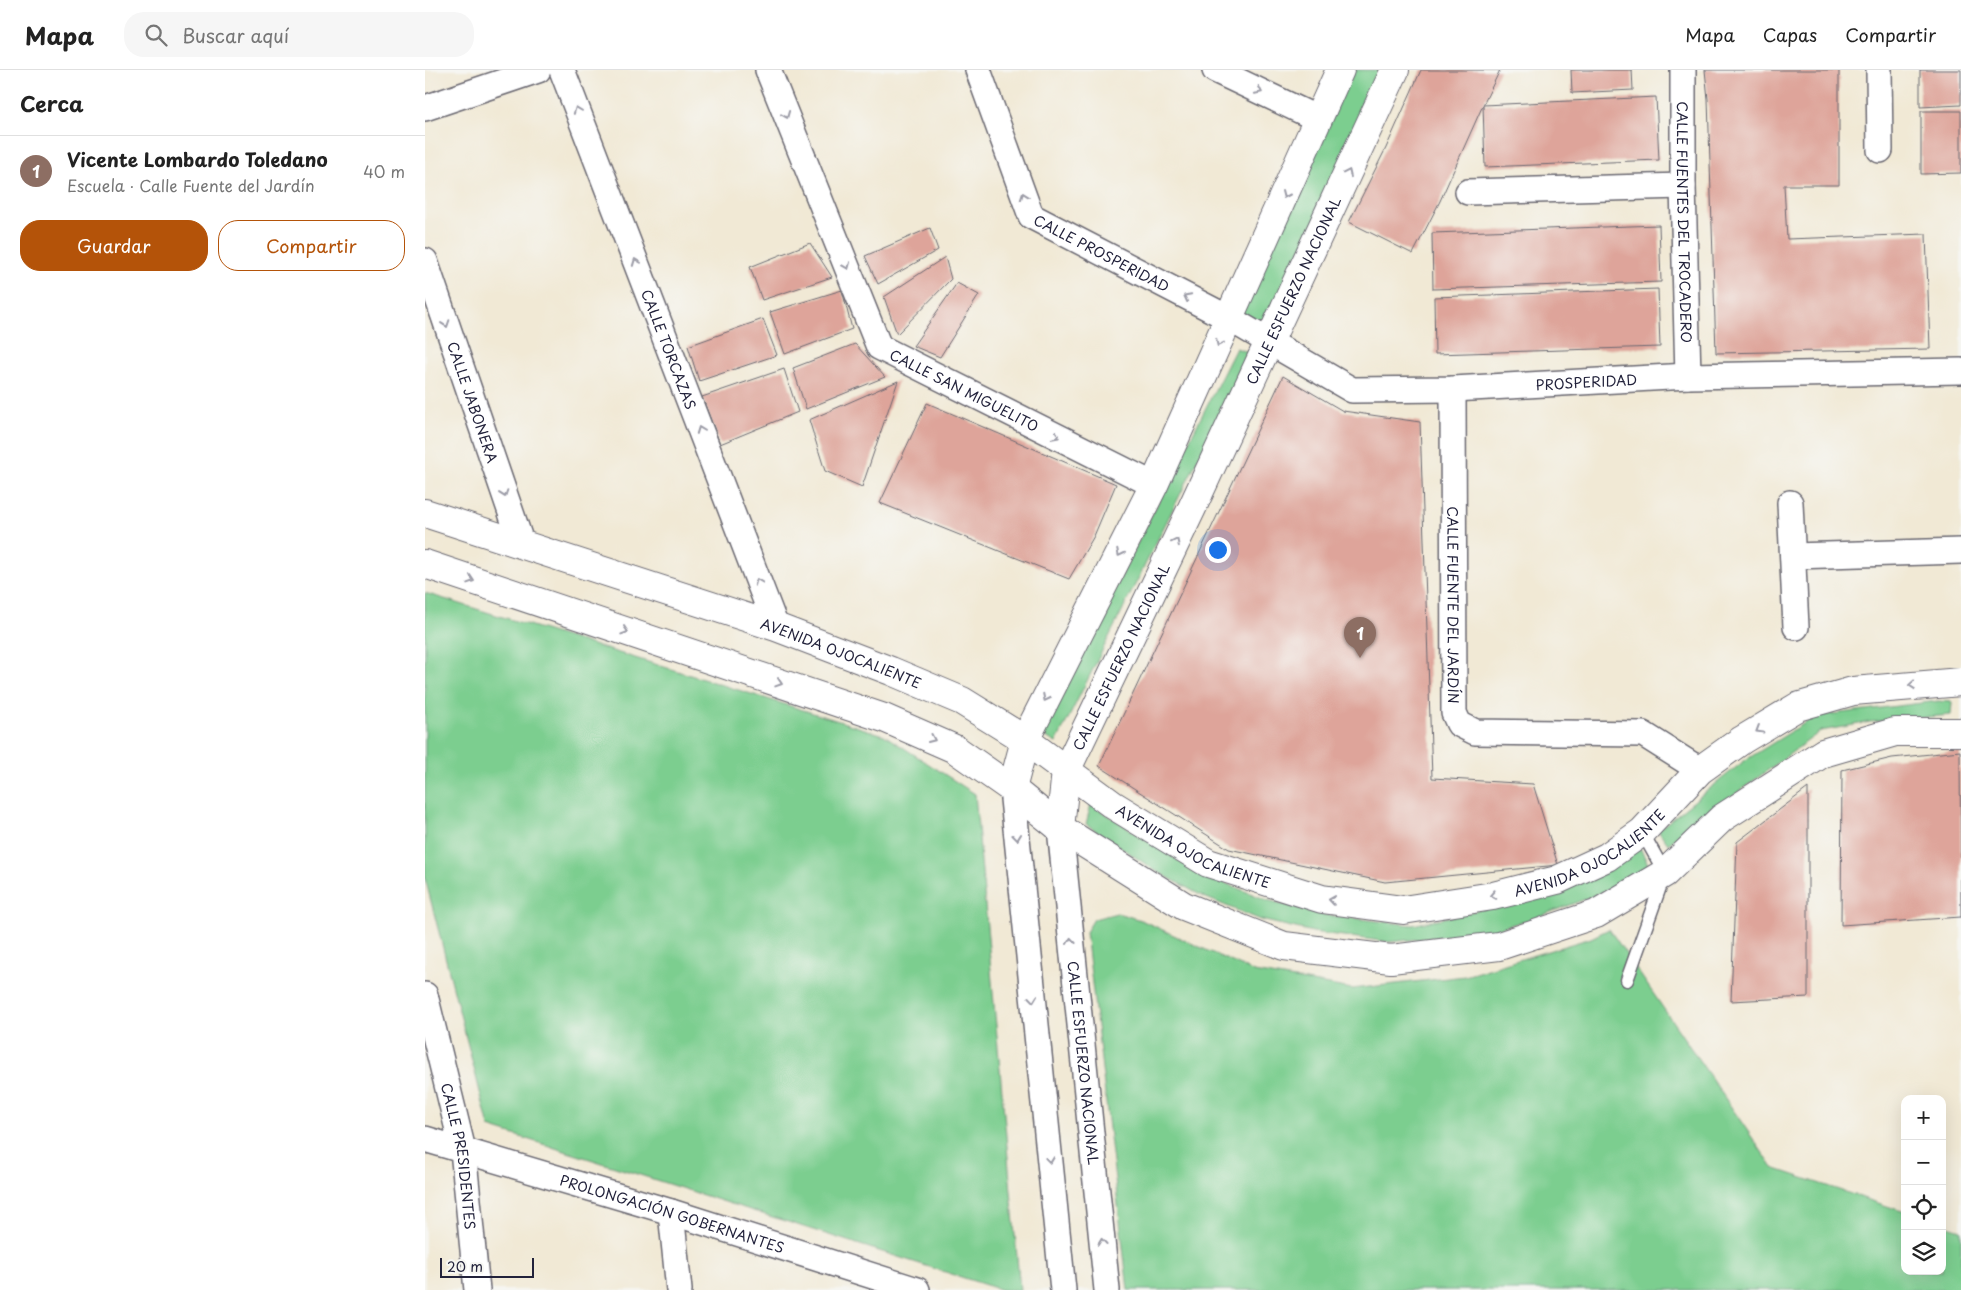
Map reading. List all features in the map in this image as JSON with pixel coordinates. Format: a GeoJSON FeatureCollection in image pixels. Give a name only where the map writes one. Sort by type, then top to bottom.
{"type":"FeatureCollection","features":[{"type":"Feature","properties":{"kind":"main road"},"geometry":{"type":"LineString","coordinates":[[1012,788],[1025,740],[1155,486],[1341,70]]}},
{"type":"Feature","properties":{"kind":"main road","name":"CALLE ESFUERZO NACIONAL"},"geometry":{"type":"LineString","coordinates":[[1060,828],[1066,771],[1193,508],[1395,70]]}},
{"type":"Feature","properties":{"kind":"main road","name":"AVENIDA OJOCALIENTE"},"geometry":{"type":"LineString","coordinates":[[425,512],[776,627],[891,671],[962,701],[1025,740],[1113,805],[1208,863],[1322,899],[1403,910],[1493,896],[1557,880],[1607,857],[1642,832],[1700,770],[1742,740],[1797,707],[1853,691],[1961,682]]}},
{"type":"Feature","properties":{"kind":"main road"},"geometry":{"type":"LineString","coordinates":[[425,564],[884,718],[955,749],[1012,788],[1060,828],[1184,906],[1284,946],[1391,959],[1499,946],[1596,914],[1665,873],[1723,818],[1823,753],[1895,732],[1961,732]]}},
{"type":"Feature","properties":{"kind":"street"},"geometry":{"type":"LineString","coordinates":[[425,108],[538,70]]}},
{"type":"Feature","properties":{"kind":"street","name":"CALLE TORCAZAS"},"geometry":{"type":"LineString","coordinates":[[562,70],[776,627]]}},
{"type":"Feature","properties":{"kind":"street","name":"CALLE SAN MIGUELITO"},"geometry":{"type":"LineString","coordinates":[[768,70],[879,347],[1155,486]]}},
{"type":"Feature","properties":{"kind":"street","name":"CALLE PROSPERIDAD"},"geometry":{"type":"LineString","coordinates":[[978,70],[1031,216],[1230,319]]}},
{"type":"Feature","properties":{"kind":"street"},"geometry":{"type":"LineString","coordinates":[[1215,70],[1318,119]]}},
{"type":"Feature","properties":{"kind":"street","name":"CALLE FUENTES DEL TROCADERO"},"geometry":{"type":"LineString","coordinates":[[1683,70],[1683,186],[1688,376]]}},
{"type":"Feature","properties":{"kind":"street"},"geometry":{"type":"LineString","coordinates":[[1879,70],[1880,150]]}},
{"type":"Feature","properties":{"kind":"street"},"geometry":{"type":"LineString","coordinates":[[1468,192],[1683,186]]}},
{"type":"Feature","properties":{"kind":"street","name":"CALLE JABONERA"},"geometry":{"type":"LineString","coordinates":[[425,261],[521,542]]}},
{"type":"Feature","properties":{"kind":"street","name":"PROSPERIDAD"},"geometry":{"type":"LineString","coordinates":[[1230,319],[1352,390],[1453,389],[1688,376],[1961,371]]}},
{"type":"Feature","properties":{"kind":"street","name":"CALLE FUENTE DEL JARDÍN"},"geometry":{"type":"LineString","coordinates":[[1453,389],[1454,713],[1459,724],[1475,732],[1643,734],[1700,770]]}},
{"type":"Feature","properties":{"kind":"street"},"geometry":{"type":"LineString","coordinates":[[1789,503],[1797,627]]}},
{"type":"Feature","properties":{"kind":"street"},"geometry":{"type":"LineString","coordinates":[[1793,556],[1961,551]]}},
{"type":"Feature","properties":{"kind":"street"},"geometry":{"type":"LineString","coordinates":[[1012,788],[1063,1290]]}},
{"type":"Feature","properties":{"kind":"street","name":"CALLE ESFUERZO NACIONAL"},"geometry":{"type":"LineString","coordinates":[[1060,828],[1107,1290]]}},
{"type":"Feature","properties":{"kind":"street","name":"CALLE PRESIDENTES"},"geometry":{"type":"LineString","coordinates":[[425,995],[463,1150],[477,1290]]}},
{"type":"Feature","properties":{"kind":"street","name":"PROLONGACIÓN GOBERNANTES"},"geometry":{"type":"LineString","coordinates":[[425,1139],[671,1212],[875,1284],[917,1290]]}},
{"type":"Feature","properties":{"kind":"street"},"geometry":{"type":"LineString","coordinates":[[671,1212],[679,1290]]}},
{"type":"Feature","properties":{"kind":"lane"},"geometry":{"type":"LineString","coordinates":[[1627,980],[1665,873],[1642,832]]}},
{"type":"Feature","properties":{"kind":"green space"},"geometry":{"type":"Polygon","coordinates":[[[1351,70],[1384,70],[1266,327],[1241,314],[1351,70]]]}},
{"type":"Feature","properties":{"kind":"green space"},"geometry":{"type":"Polygon","coordinates":[[[1236,348],[1251,353],[1056,743],[1041,734],[1236,348]]]}},
{"type":"Feature","properties":{"kind":"green space"},"geometry":{"type":"Polygon","coordinates":[[[425,593],[884,735],[975,794],[1020,1290],[1002,1290],[489,1127],[425,878],[425,593]]]}},
{"type":"Feature","properties":{"kind":"green space"},"geometry":{"type":"Polygon","coordinates":[[[1938,701],[1952,702],[1951,715],[1870,722],[1821,731],[1668,844],[1658,830],[1744,761],[1816,716],[1938,701]]]}},
{"type":"Feature","properties":{"kind":"green space"},"geometry":{"type":"Polygon","coordinates":[[[1091,804],[1195,871],[1267,900],[1325,915],[1413,925],[1526,899],[1640,848],[1651,870],[1591,897],[1532,919],[1481,933],[1389,942],[1313,932],[1261,920],[1204,897],[1156,871],[1086,824],[1091,804]]]}},
{"type":"Feature","properties":{"kind":"green space"},"geometry":{"type":"Polygon","coordinates":[[[1117,913],[1141,920],[1254,972],[1352,989],[1465,976],[1591,938],[1609,929],[1773,1168],[1901,1211],[1901,1275],[1946,1275],[1946,1225],[1961,1230],[1961,1290],[1128,1290],[1086,932],[1094,919],[1117,913]]]}},
{"type":"Feature","properties":{"kind":"building"},"geometry":{"type":"Polygon","coordinates":[[[1421,70],[1500,70],[1440,201],[1413,254],[1349,222],[1386,148],[1421,70]]]}},
{"type":"Feature","properties":{"kind":"building"},"geometry":{"type":"Polygon","coordinates":[[[1571,70],[1632,70],[1633,90],[1572,93],[1571,70]]]}},
{"type":"Feature","properties":{"kind":"building"},"geometry":{"type":"Polygon","coordinates":[[[1705,70],[1839,70],[1839,185],[1784,185],[1787,239],[1926,234],[1930,349],[1716,353],[1708,99],[1705,70]]]}},
{"type":"Feature","properties":{"kind":"building"},"geometry":{"type":"Polygon","coordinates":[[[1920,70],[1961,70],[1961,105],[1920,107],[1920,70]]]}},
{"type":"Feature","properties":{"kind":"building"},"geometry":{"type":"Polygon","coordinates":[[[1656,97],[1659,160],[1485,167],[1483,105],[1656,97]]]}},
{"type":"Feature","properties":{"kind":"building"},"geometry":{"type":"Polygon","coordinates":[[[1921,111],[1961,111],[1961,173],[1921,174],[1921,111]]]}},
{"type":"Feature","properties":{"kind":"building"},"geometry":{"type":"Polygon","coordinates":[[[1659,225],[1661,282],[1433,289],[1432,233],[1659,225]]]}},
{"type":"Feature","properties":{"kind":"building"},"geometry":{"type":"Polygon","coordinates":[[[930,228],[938,250],[878,284],[865,256],[930,228]]]}},
{"type":"Feature","properties":{"kind":"building"},"geometry":{"type":"Polygon","coordinates":[[[810,243],[832,277],[762,300],[750,267],[810,243]]]}},
{"type":"Feature","properties":{"kind":"building"},"geometry":{"type":"Polygon","coordinates":[[[945,257],[951,279],[897,334],[884,297],[945,257]]]}},
{"type":"Feature","properties":{"kind":"building"},"geometry":{"type":"Polygon","coordinates":[[[957,283],[979,295],[940,357],[913,346],[957,283]]]}},
{"type":"Feature","properties":{"kind":"building"},"geometry":{"type":"Polygon","coordinates":[[[1658,289],[1660,347],[1435,354],[1434,297],[1658,289]]]}},
{"type":"Feature","properties":{"kind":"building"},"geometry":{"type":"Polygon","coordinates":[[[842,290],[852,329],[785,354],[770,312],[842,290]]]}},
{"type":"Feature","properties":{"kind":"building"},"geometry":{"type":"Polygon","coordinates":[[[763,319],[777,355],[699,381],[688,346],[763,319]]]}},
{"type":"Feature","properties":{"kind":"building"},"geometry":{"type":"Polygon","coordinates":[[[855,344],[885,377],[806,409],[793,368],[855,344]]]}},
{"type":"Feature","properties":{"kind":"building"},"geometry":{"type":"Polygon","coordinates":[[[784,369],[798,412],[720,444],[702,397],[784,369]]]}},
{"type":"Feature","properties":{"kind":"building"},"geometry":{"type":"Polygon","coordinates":[[[1283,376],[1343,411],[1420,422],[1432,778],[1533,784],[1558,865],[1385,882],[1229,849],[1099,766],[1283,376]]]}},
{"type":"Feature","properties":{"kind":"building"},"geometry":{"type":"Polygon","coordinates":[[[898,381],[862,487],[825,471],[809,420],[898,381]]]}},
{"type":"Feature","properties":{"kind":"building"},"geometry":{"type":"Polygon","coordinates":[[[927,403],[1116,484],[1094,536],[1069,579],[880,503],[927,403]]]}},
{"type":"Feature","properties":{"kind":"building"},"geometry":{"type":"Polygon","coordinates":[[[1960,751],[1961,917],[1841,925],[1842,770],[1892,758],[1960,751]]]}},
{"type":"Feature","properties":{"kind":"building"},"geometry":{"type":"Polygon","coordinates":[[[1808,788],[1808,997],[1731,1001],[1737,842],[1808,788]]]}},
{"type":"Feature","properties":{"kind":"place","name":"Vicente Lombardo Toledano"},"geometry":{"type":"Point","coordinates":[1360,658]}}]}
